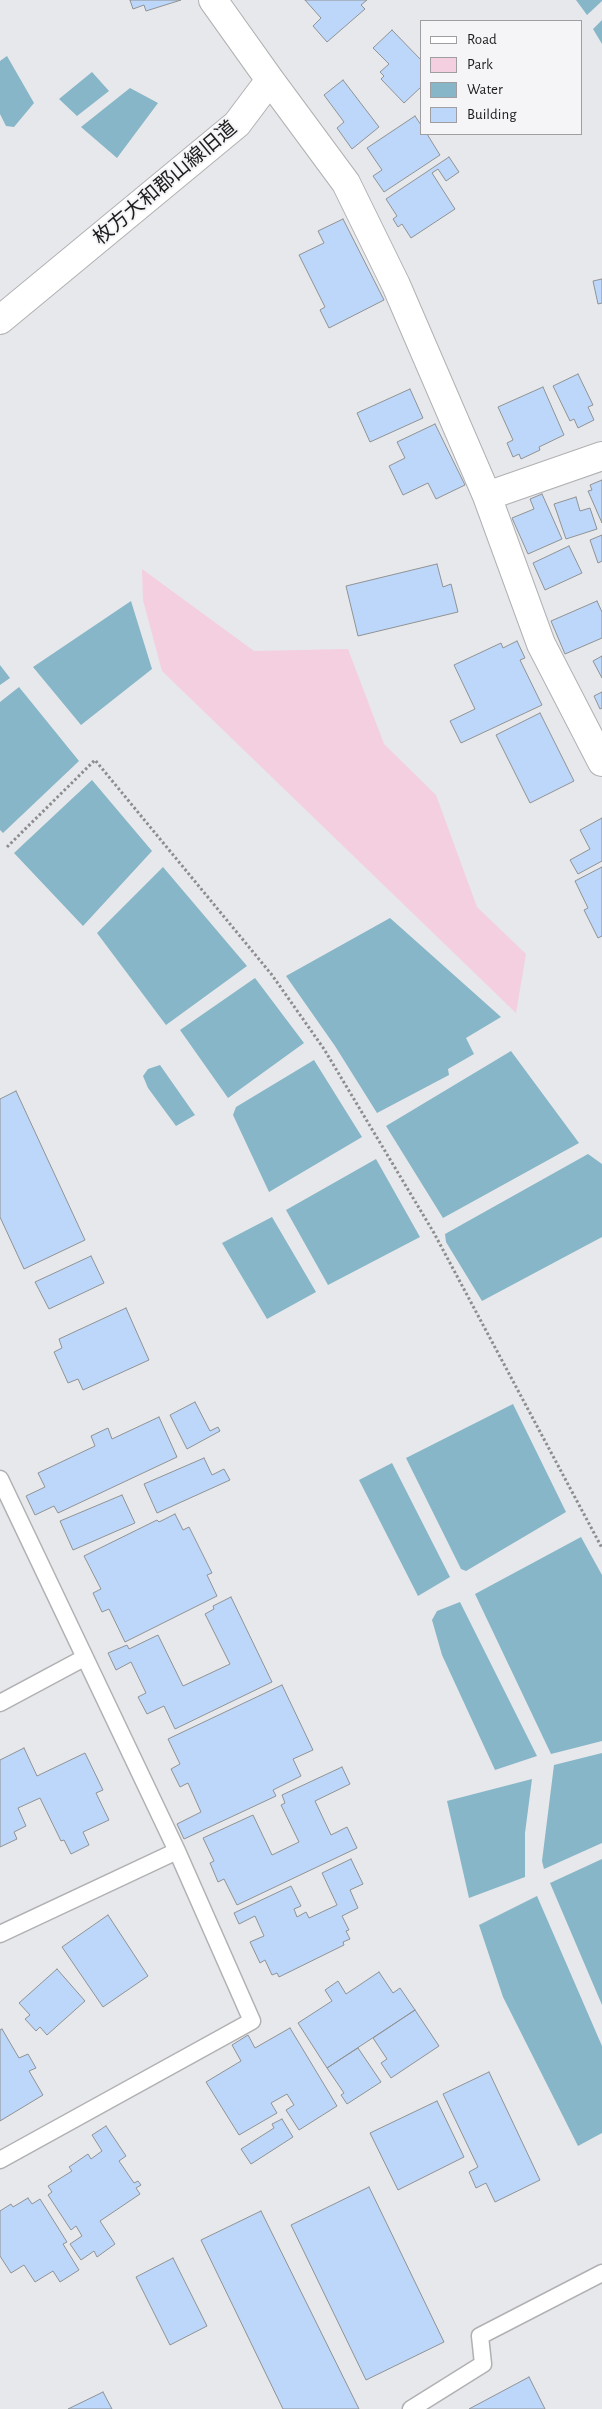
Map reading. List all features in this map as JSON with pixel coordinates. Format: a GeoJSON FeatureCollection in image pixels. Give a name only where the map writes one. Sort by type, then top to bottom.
{"type":"FeatureCollection","features":[{"type":"Feature","properties":{"kind":"street"},"geometry":{"type":"LineString","coordinates":[[213,0],[346,183],[396,285],[487,496],[541,644],[602,762]]}},
{"type":"Feature","properties":{"kind":"street","name":"枚方大和郡山線旧道"},"geometry":{"type":"LineString","coordinates":[[0,320],[238,124],[270,80]]}},
{"type":"Feature","properties":{"kind":"street"},"geometry":{"type":"LineString","coordinates":[[487,496],[602,456]]}},
{"type":"Feature","properties":{"kind":"lane"},"geometry":{"type":"LineString","coordinates":[[0,1479],[177,1851],[252,2021],[0,2160]]}},
{"type":"Feature","properties":{"kind":"lane"},"geometry":{"type":"LineString","coordinates":[[0,1703],[84,1658]]}},
{"type":"Feature","properties":{"kind":"lane"},"geometry":{"type":"LineString","coordinates":[[0,1934],[177,1851]]}},
{"type":"Feature","properties":{"kind":"lane"},"geometry":{"type":"LineString","coordinates":[[411,2409],[483,2364],[480,2336],[602,2273]]}},
{"type":"Feature","properties":{"kind":"path"},"geometry":{"type":"LineString","coordinates":[[7,847],[95,760],[272,975],[324,1049],[434,1233],[602,1548]]}},
{"type":"Feature","properties":{"kind":"green space"},"geometry":{"type":"Polygon","coordinates":[[[142,569],[254,651],[348,649],[384,744],[436,795],[477,907],[526,954],[516,1013],[162,671],[143,600],[142,569]]]}},
{"type":"Feature","properties":{"kind":"water"},"geometry":{"type":"Polygon","coordinates":[[[576,0],[602,0],[602,1],[587,15],[576,0]]]}},
{"type":"Feature","properties":{"kind":"water"},"geometry":{"type":"Polygon","coordinates":[[[602,20],[602,44],[593,29],[602,20]]]}},
{"type":"Feature","properties":{"kind":"water"},"geometry":{"type":"Polygon","coordinates":[[[7,56],[34,103],[14,127],[6,126],[0,114],[0,61],[7,56]]]}},
{"type":"Feature","properties":{"kind":"water"},"geometry":{"type":"Polygon","coordinates":[[[92,72],[109,91],[77,116],[59,99],[92,72]]]}},
{"type":"Feature","properties":{"kind":"water"},"geometry":{"type":"Polygon","coordinates":[[[130,88],[158,103],[117,158],[81,127],[130,88]]]}},
{"type":"Feature","properties":{"kind":"water"},"geometry":{"type":"Polygon","coordinates":[[[131,601],[152,669],[81,725],[33,667],[131,601]]]}},
{"type":"Feature","properties":{"kind":"water"},"geometry":{"type":"Polygon","coordinates":[[[0,665],[10,678],[0,685],[0,665]]]}},
{"type":"Feature","properties":{"kind":"water"},"geometry":{"type":"Polygon","coordinates":[[[19,687],[79,761],[3,833],[0,830],[0,702],[19,687]]]}},
{"type":"Feature","properties":{"kind":"water"},"geometry":{"type":"Polygon","coordinates":[[[92,780],[152,851],[83,926],[14,853],[92,780]]]}},
{"type":"Feature","properties":{"kind":"water"},"geometry":{"type":"Polygon","coordinates":[[[163,867],[247,966],[166,1025],[97,933],[163,867]]]}},
{"type":"Feature","properties":{"kind":"water"},"geometry":{"type":"Polygon","coordinates":[[[390,918],[501,1017],[466,1038],[474,1054],[448,1069],[449,1075],[377,1113],[335,1046],[286,976],[390,918]]]}},
{"type":"Feature","properties":{"kind":"water"},"geometry":{"type":"Polygon","coordinates":[[[255,978],[304,1043],[228,1098],[180,1030],[255,978]]]}},
{"type":"Feature","properties":{"kind":"water"},"geometry":{"type":"Polygon","coordinates":[[[511,1051],[579,1143],[443,1218],[386,1126],[511,1051]]]}},
{"type":"Feature","properties":{"kind":"water"},"geometry":{"type":"Polygon","coordinates":[[[314,1060],[362,1137],[269,1192],[233,1115],[236,1107],[314,1060]]]}},
{"type":"Feature","properties":{"kind":"water"},"geometry":{"type":"Polygon","coordinates":[[[160,1065],[195,1115],[176,1126],[148,1088],[143,1076],[148,1069],[160,1065]]]}},
{"type":"Feature","properties":{"kind":"water"},"geometry":{"type":"Polygon","coordinates":[[[588,1154],[602,1164],[602,1237],[482,1301],[446,1242],[445,1234],[588,1154]]]}},
{"type":"Feature","properties":{"kind":"water"},"geometry":{"type":"Polygon","coordinates":[[[376,1159],[420,1237],[328,1285],[286,1210],[376,1159]]]}},
{"type":"Feature","properties":{"kind":"water"},"geometry":{"type":"Polygon","coordinates":[[[272,1217],[316,1292],[267,1319],[222,1243],[272,1217]]]}},
{"type":"Feature","properties":{"kind":"water"},"geometry":{"type":"Polygon","coordinates":[[[513,1404],[566,1512],[466,1571],[461,1569],[406,1458],[513,1404]]]}},
{"type":"Feature","properties":{"kind":"water"},"geometry":{"type":"Polygon","coordinates":[[[392,1463],[450,1577],[418,1596],[359,1480],[392,1463]]]}},
{"type":"Feature","properties":{"kind":"water"},"geometry":{"type":"Polygon","coordinates":[[[581,1537],[602,1575],[602,1741],[551,1754],[475,1594],[581,1537]]]}},
{"type":"Feature","properties":{"kind":"water"},"geometry":{"type":"Polygon","coordinates":[[[460,1602],[537,1756],[495,1770],[442,1655],[432,1620],[437,1611],[460,1602]]]}},
{"type":"Feature","properties":{"kind":"water"},"geometry":{"type":"Polygon","coordinates":[[[602,1753],[602,1843],[544,1869],[542,1861],[554,1765],[602,1753]]]}},
{"type":"Feature","properties":{"kind":"water"},"geometry":{"type":"Polygon","coordinates":[[[532,1779],[525,1833],[525,1877],[469,1898],[447,1801],[532,1779]]]}},
{"type":"Feature","properties":{"kind":"water"},"geometry":{"type":"Polygon","coordinates":[[[602,1859],[602,2005],[550,1883],[602,1859]]]}},
{"type":"Feature","properties":{"kind":"water"},"geometry":{"type":"Polygon","coordinates":[[[537,1896],[602,2046],[602,2133],[578,2146],[503,1997],[479,1925],[537,1896]]]}},
{"type":"Feature","properties":{"kind":"building"},"geometry":{"type":"Polygon","coordinates":[[[130,0],[181,0],[146,11],[144,5],[133,9],[130,0]]]}},
{"type":"Feature","properties":{"kind":"building"},"geometry":{"type":"Polygon","coordinates":[[[305,0],[367,0],[361,5],[365,9],[327,42],[313,26],[321,18],[305,0]]]}},
{"type":"Feature","properties":{"kind":"building"},"geometry":{"type":"Polygon","coordinates":[[[392,30],[420,59],[420,88],[404,103],[381,79],[384,76],[380,72],[389,64],[373,48],[392,30]]]}},
{"type":"Feature","properties":{"kind":"building"},"geometry":{"type":"Polygon","coordinates":[[[343,80],[379,127],[352,149],[337,128],[344,122],[324,95],[343,80]]]}},
{"type":"Feature","properties":{"kind":"building"},"geometry":{"type":"Polygon","coordinates":[[[415,116],[420,124],[420,135],[428,135],[440,155],[384,192],[373,176],[382,170],[367,148],[415,116]]]}},
{"type":"Feature","properties":{"kind":"building"},"geometry":{"type":"Polygon","coordinates":[[[449,157],[459,172],[446,181],[438,169],[432,173],[455,209],[411,238],[402,224],[398,227],[393,219],[397,216],[386,199],[449,157]]]}},
{"type":"Feature","properties":{"kind":"building"},"geometry":{"type":"Polygon","coordinates":[[[343,219],[384,300],[329,328],[320,310],[325,307],[299,255],[324,243],[318,231],[343,219]]]}},
{"type":"Feature","properties":{"kind":"building"},"geometry":{"type":"Polygon","coordinates":[[[602,279],[602,303],[598,304],[593,281],[602,279]]]}},
{"type":"Feature","properties":{"kind":"building"},"geometry":{"type":"Polygon","coordinates":[[[578,374],[593,405],[588,407],[594,420],[578,428],[574,419],[570,421],[553,386],[578,374]]]}},
{"type":"Feature","properties":{"kind":"building"},"geometry":{"type":"Polygon","coordinates":[[[543,387],[564,435],[539,447],[540,450],[521,459],[519,454],[513,457],[507,443],[513,440],[498,407],[543,387]]]}},
{"type":"Feature","properties":{"kind":"building"},"geometry":{"type":"Polygon","coordinates":[[[410,389],[423,418],[370,442],[357,413],[410,389]]]}},
{"type":"Feature","properties":{"kind":"building"},"geometry":{"type":"Polygon","coordinates":[[[435,424],[465,485],[436,499],[428,483],[403,495],[389,466],[405,458],[397,442],[435,424]]]}},
{"type":"Feature","properties":{"kind":"building"},"geometry":{"type":"Polygon","coordinates":[[[602,480],[602,523],[588,491],[592,490],[590,485],[602,480]]]}},
{"type":"Feature","properties":{"kind":"building"},"geometry":{"type":"Polygon","coordinates":[[[542,494],[562,539],[528,554],[512,518],[534,509],[530,499],[542,494]]]}},
{"type":"Feature","properties":{"kind":"building"},"geometry":{"type":"Polygon","coordinates":[[[576,497],[580,511],[590,508],[597,529],[566,539],[554,504],[576,497]]]}},
{"type":"Feature","properties":{"kind":"building"},"geometry":{"type":"Polygon","coordinates":[[[602,535],[602,561],[598,563],[590,540],[602,535]]]}},
{"type":"Feature","properties":{"kind":"building"},"geometry":{"type":"Polygon","coordinates":[[[569,546],[582,573],[545,590],[533,563],[569,546]]]}},
{"type":"Feature","properties":{"kind":"building"},"geometry":{"type":"Polygon","coordinates":[[[437,564],[443,587],[451,584],[458,612],[358,636],[346,586],[437,564]]]}},
{"type":"Feature","properties":{"kind":"building"},"geometry":{"type":"Polygon","coordinates":[[[597,601],[602,612],[602,638],[565,654],[551,621],[597,601]]]}},
{"type":"Feature","properties":{"kind":"building"},"geometry":{"type":"Polygon","coordinates":[[[517,641],[525,658],[520,660],[542,705],[461,743],[450,721],[475,709],[454,665],[501,643],[503,648],[517,641]]]}},
{"type":"Feature","properties":{"kind":"building"},"geometry":{"type":"Polygon","coordinates":[[[602,656],[602,678],[593,661],[602,656]]]}},
{"type":"Feature","properties":{"kind":"building"},"geometry":{"type":"Polygon","coordinates":[[[602,692],[602,708],[600,709],[594,696],[602,692]]]}},
{"type":"Feature","properties":{"kind":"building"},"geometry":{"type":"Polygon","coordinates":[[[540,713],[574,781],[530,803],[496,735],[540,713]]]}},
{"type":"Feature","properties":{"kind":"building"},"geometry":{"type":"Polygon","coordinates":[[[602,818],[602,861],[578,874],[570,860],[590,849],[580,830],[602,818]]]}},
{"type":"Feature","properties":{"kind":"building"},"geometry":{"type":"Polygon","coordinates":[[[602,867],[602,936],[598,938],[584,910],[588,908],[575,881],[602,867]]]}},
{"type":"Feature","properties":{"kind":"building"},"geometry":{"type":"Polygon","coordinates":[[[16,1091],[85,1240],[24,1269],[0,1217],[0,1099],[16,1091]]]}},
{"type":"Feature","properties":{"kind":"building"},"geometry":{"type":"Polygon","coordinates":[[[91,1256],[104,1283],[49,1309],[35,1282],[91,1256]]]}},
{"type":"Feature","properties":{"kind":"building"},"geometry":{"type":"Polygon","coordinates":[[[126,1308],[149,1360],[83,1390],[78,1379],[68,1383],[54,1352],[62,1348],[59,1339],[126,1308]]]}},
{"type":"Feature","properties":{"kind":"building"},"geometry":{"type":"Polygon","coordinates":[[[195,1402],[210,1431],[218,1427],[220,1431],[187,1449],[170,1415],[195,1402]]]}},
{"type":"Feature","properties":{"kind":"building"},"geometry":{"type":"Polygon","coordinates":[[[159,1417],[177,1457],[58,1513],[54,1506],[35,1515],[26,1496],[45,1487],[38,1473],[95,1446],[91,1436],[108,1428],[112,1439],[159,1417]]]}},
{"type":"Feature","properties":{"kind":"building"},"geometry":{"type":"Polygon","coordinates":[[[204,1458],[212,1475],[224,1469],[230,1480],[157,1513],[144,1484],[204,1458]]]}},
{"type":"Feature","properties":{"kind":"building"},"geometry":{"type":"Polygon","coordinates":[[[122,1495],[135,1523],[73,1550],[60,1521],[122,1495]]]}},
{"type":"Feature","properties":{"kind":"building"},"geometry":{"type":"Polygon","coordinates":[[[175,1514],[183,1530],[189,1527],[212,1573],[207,1575],[217,1596],[125,1642],[109,1609],[102,1612],[93,1593],[101,1589],[84,1556],[157,1520],[159,1522],[175,1514]]]}},
{"type":"Feature","properties":{"kind":"building"},"geometry":{"type":"Polygon","coordinates":[[[231,1597],[272,1682],[175,1729],[164,1706],[147,1714],[138,1697],[146,1693],[131,1662],[116,1670],[108,1653],[127,1645],[129,1649],[158,1635],[183,1686],[230,1664],[205,1614],[214,1609],[213,1606],[231,1597]]]}},
{"type":"Feature","properties":{"kind":"building"},"geometry":{"type":"Polygon","coordinates":[[[282,1685],[313,1750],[293,1759],[301,1776],[273,1790],[276,1796],[184,1839],[177,1824],[201,1812],[188,1783],[180,1787],[171,1769],[180,1764],[168,1739],[282,1685]]]}},
{"type":"Feature","properties":{"kind":"building"},"geometry":{"type":"Polygon","coordinates":[[[24,1748],[37,1776],[85,1753],[103,1790],[96,1793],[109,1820],[83,1832],[89,1845],[71,1854],[64,1840],[61,1841],[40,1798],[18,1808],[26,1826],[14,1832],[17,1839],[0,1847],[0,1760],[24,1748]]]}},
{"type":"Feature","properties":{"kind":"building"},"geometry":{"type":"Polygon","coordinates":[[[342,1767],[350,1784],[315,1801],[331,1835],[347,1827],[357,1848],[237,1905],[224,1879],[218,1882],[210,1863],[214,1861],[203,1838],[253,1815],[272,1855],[299,1842],[281,1805],[285,1803],[282,1795],[342,1767]]]}},
{"type":"Feature","properties":{"kind":"building"},"geometry":{"type":"Polygon","coordinates":[[[351,1859],[363,1884],[350,1890],[358,1908],[342,1916],[349,1930],[346,1931],[350,1939],[343,1942],[344,1945],[279,1977],[277,1973],[272,1975],[265,1960],[260,1963],[250,1942],[264,1936],[255,1916],[239,1924],[234,1913],[291,1886],[301,1906],[294,1909],[297,1917],[306,1912],[309,1918],[337,1905],[322,1873],[351,1859]]]}},
{"type":"Feature","properties":{"kind":"building"},"geometry":{"type":"Polygon","coordinates":[[[108,1915],[148,1976],[103,2007],[62,1947],[108,1915]]]}},
{"type":"Feature","properties":{"kind":"building"},"geometry":{"type":"Polygon","coordinates":[[[57,1969],[85,2001],[47,2035],[40,2027],[36,2031],[25,2019],[30,2015],[19,2003],[57,1969]]]}},
{"type":"Feature","properties":{"kind":"building"},"geometry":{"type":"Polygon","coordinates":[[[379,1972],[393,1993],[400,1988],[415,2010],[327,2068],[298,2023],[332,2001],[325,1990],[338,1981],[346,1994],[379,1972]]]}},
{"type":"Feature","properties":{"kind":"building"},"geometry":{"type":"Polygon","coordinates":[[[415,2010],[439,2046],[391,2078],[381,2063],[387,2059],[373,2038],[415,2010]]]}},
{"type":"Feature","properties":{"kind":"building"},"geometry":{"type":"Polygon","coordinates":[[[290,2028],[337,2106],[299,2130],[286,2110],[294,2105],[287,2094],[271,2103],[277,2113],[239,2135],[206,2082],[241,2061],[232,2045],[248,2035],[255,2048],[290,2028]]]}},
{"type":"Feature","properties":{"kind":"building"},"geometry":{"type":"Polygon","coordinates":[[[2,2029],[19,2058],[28,2054],[36,2068],[29,2071],[43,2095],[0,2121],[0,2030],[2,2029]]]}},
{"type":"Feature","properties":{"kind":"building"},"geometry":{"type":"Polygon","coordinates":[[[358,2048],[381,2082],[347,2104],[341,2095],[344,2093],[327,2068],[358,2048]]]}},
{"type":"Feature","properties":{"kind":"building"},"geometry":{"type":"Polygon","coordinates":[[[489,2072],[540,2180],[495,2202],[486,2183],[476,2188],[469,2172],[478,2167],[443,2094],[489,2072]]]}},
{"type":"Feature","properties":{"kind":"building"},"geometry":{"type":"Polygon","coordinates":[[[437,2101],[464,2157],[398,2190],[370,2133],[437,2101]]]}},
{"type":"Feature","properties":{"kind":"building"},"geometry":{"type":"Polygon","coordinates":[[[282,2119],[293,2137],[251,2164],[241,2149],[274,2128],[272,2124],[282,2119]]]}},
{"type":"Feature","properties":{"kind":"building"},"geometry":{"type":"Polygon","coordinates":[[[106,2126],[126,2156],[119,2161],[134,2183],[138,2181],[141,2185],[136,2188],[140,2194],[100,2221],[115,2244],[97,2257],[94,2251],[81,2260],[70,2244],[82,2236],[76,2226],[71,2230],[48,2195],[52,2192],[48,2186],[72,2171],[69,2167],[88,2154],[91,2159],[102,2151],[92,2135],[106,2126]]]}},
{"type":"Feature","properties":{"kind":"building"},"geometry":{"type":"Polygon","coordinates":[[[369,2187],[444,2342],[366,2380],[291,2225],[369,2187]]]}},
{"type":"Feature","properties":{"kind":"building"},"geometry":{"type":"Polygon","coordinates":[[[28,2198],[32,2204],[40,2199],[67,2242],[63,2244],[79,2270],[60,2282],[53,2271],[35,2282],[24,2265],[11,2273],[0,2256],[0,2211],[11,2204],[13,2207],[28,2198]]]}},
{"type":"Feature","properties":{"kind":"building"},"geometry":{"type":"Polygon","coordinates":[[[261,2211],[359,2409],[283,2409],[201,2240],[261,2211]]]}},
{"type":"Feature","properties":{"kind":"building"},"geometry":{"type":"Polygon","coordinates":[[[173,2258],[207,2326],[170,2345],[136,2277],[173,2258]]]}},
{"type":"Feature","properties":{"kind":"building"},"geometry":{"type":"Polygon","coordinates":[[[529,2377],[545,2409],[469,2409],[529,2377]]]}},
{"type":"Feature","properties":{"kind":"building"},"geometry":{"type":"Polygon","coordinates":[[[103,2392],[112,2409],[68,2409],[103,2392]]]}}]}
